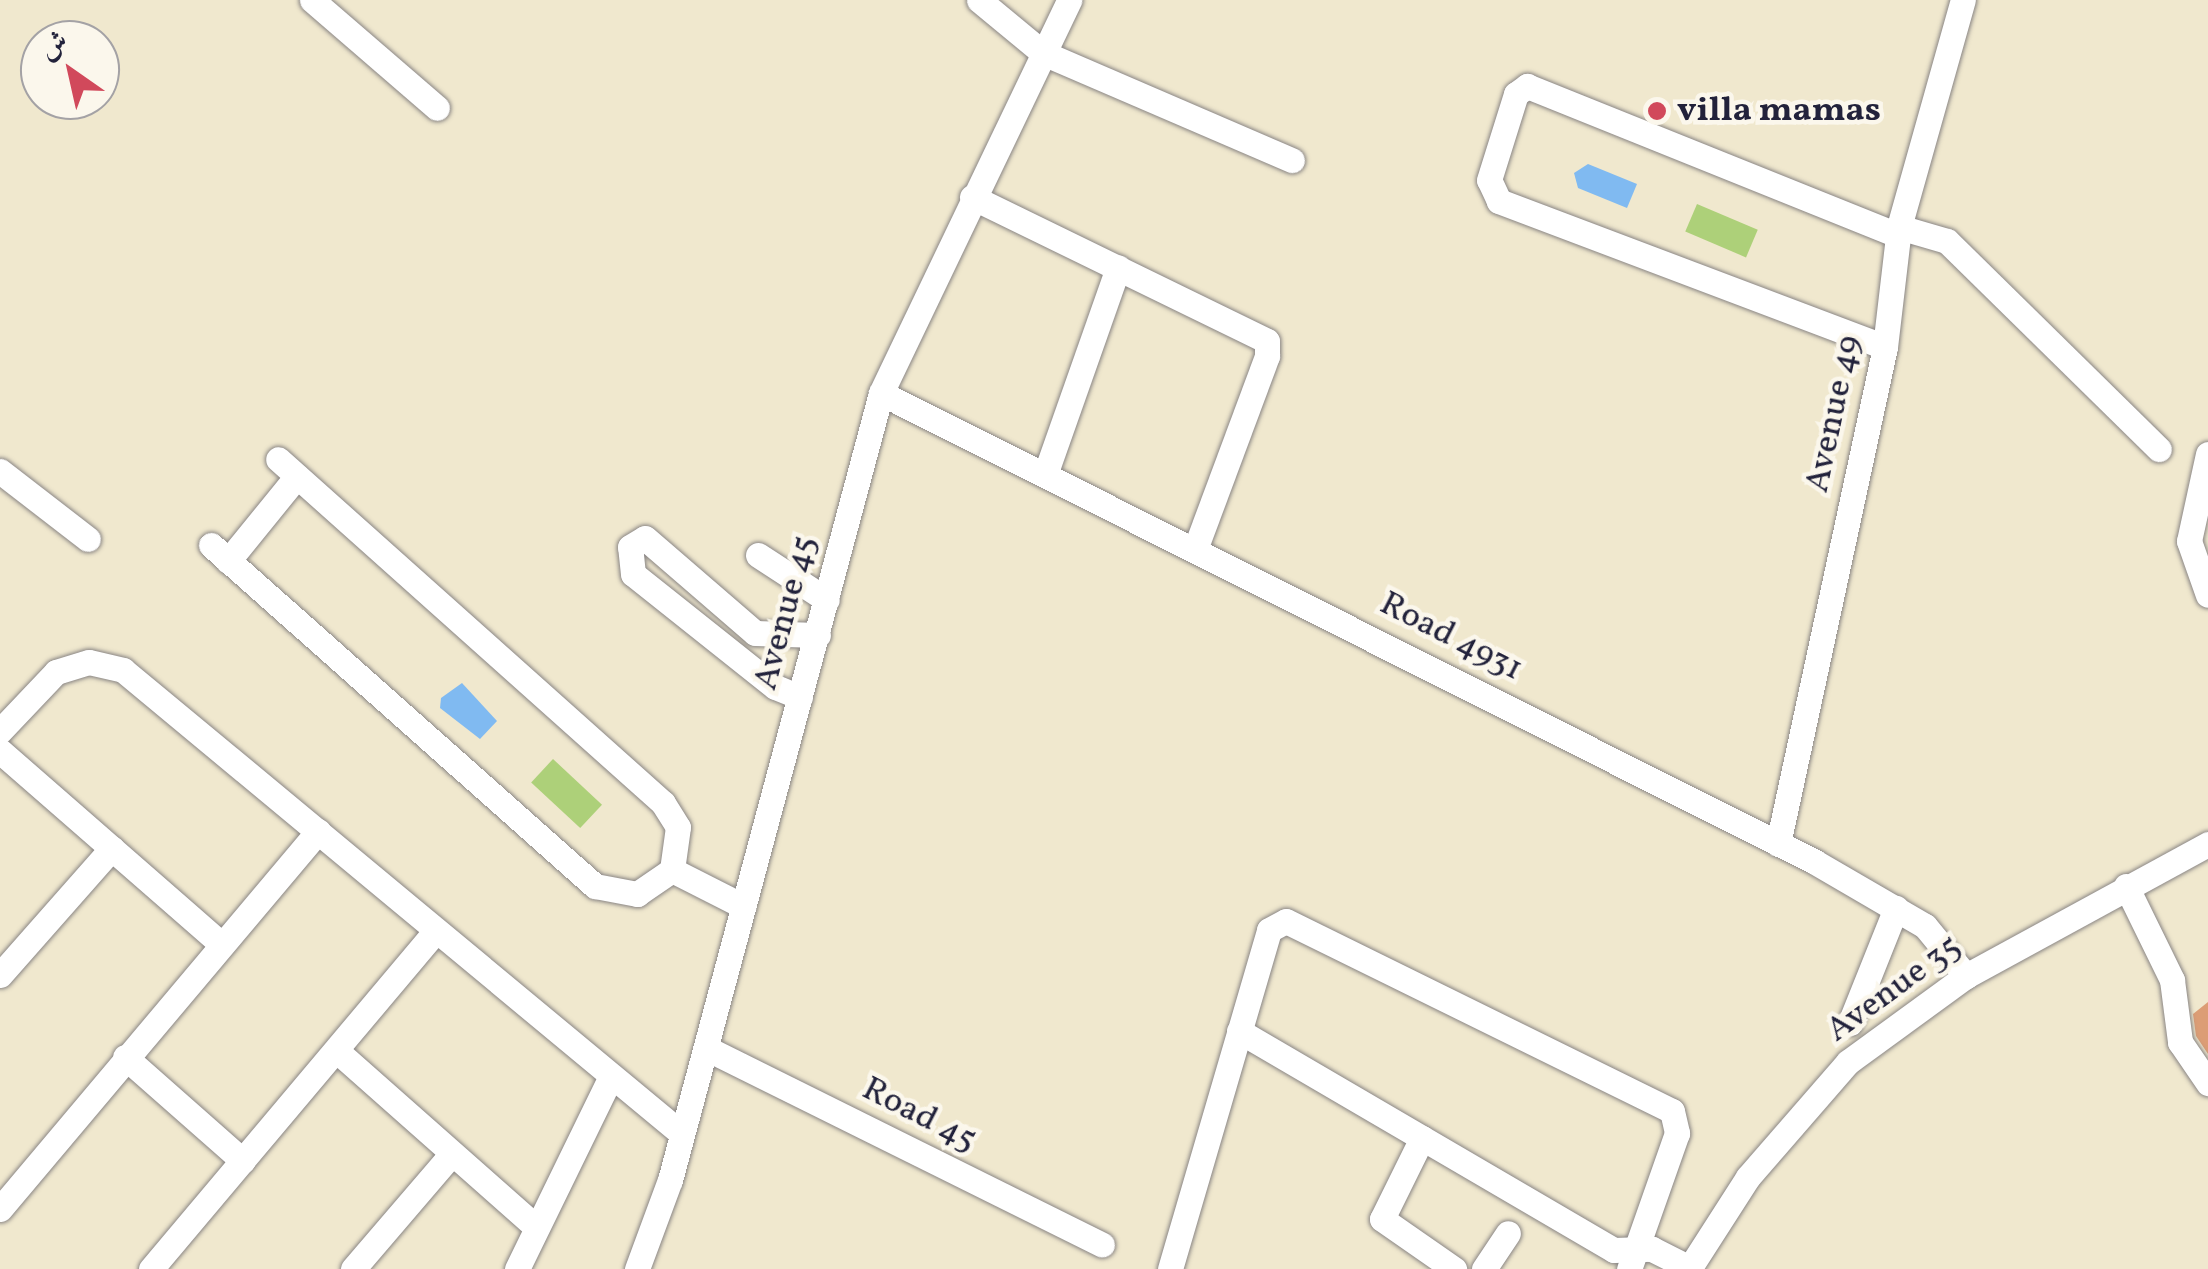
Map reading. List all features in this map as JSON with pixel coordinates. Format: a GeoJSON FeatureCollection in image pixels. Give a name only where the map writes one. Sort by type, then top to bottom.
{"type":"FeatureCollection","features":[{"type":"Feature","properties":{"kind":"street"},"geometry":{"type":"LineString","coordinates":[[312,0],[436,108]]}},
{"type":"Feature","properties":{"kind":"street"},"geometry":{"type":"LineString","coordinates":[[979,0],[1043,52],[1292,160]]}},
{"type":"Feature","properties":{"kind":"street","name":"Avenue 45"},"geometry":{"type":"LineString","coordinates":[[638,1269],[706,1048],[881,393],[1069,0]]}},
{"type":"Feature","properties":{"kind":"street","name":"Avenue 49"},"geometry":{"type":"LineString","coordinates":[[1778,844],[1885,347],[1898,231],[1963,0]]}},
{"type":"Feature","properties":{"kind":"street"},"geometry":{"type":"LineString","coordinates":[[1885,347],[1499,200],[1489,180],[1516,94],[1527,86],[1898,231],[1947,241],[2160,449]]}},
{"type":"Feature","properties":{"kind":"street"},"geometry":{"type":"LineString","coordinates":[[972,197],[1267,341],[1267,356],[1196,547]]}},
{"type":"Feature","properties":{"kind":"street"},"geometry":{"type":"LineString","coordinates":[[1046,472],[1118,266]]}},
{"type":"Feature","properties":{"kind":"street","name":"Road 4931"},"geometry":{"type":"LineString","coordinates":[[881,393],[1196,547],[1778,844],[1896,908],[1939,938],[1966,976]]}},
{"type":"Feature","properties":{"kind":"street"},"geometry":{"type":"LineString","coordinates":[[2208,454],[2188,541],[2208,596]]}},
{"type":"Feature","properties":{"kind":"street"},"geometry":{"type":"LineString","coordinates":[[287,467],[662,803],[678,827],[672,870],[637,894],[595,886],[219,553],[287,467]]}},
{"type":"Feature","properties":{"kind":"street"},"geometry":{"type":"LineString","coordinates":[[0,471],[88,539]]}},
{"type":"Feature","properties":{"kind":"street"},"geometry":{"type":"LineString","coordinates":[[800,698],[744,664],[633,574],[630,547],[646,538],[756,632],[818,635]]}},
{"type":"Feature","properties":{"kind":"street"},"geometry":{"type":"LineString","coordinates":[[758,556],[827,600]]}},
{"type":"Feature","properties":{"kind":"street"},"geometry":{"type":"LineString","coordinates":[[744,664],[756,632]]}},
{"type":"Feature","properties":{"kind":"street"},"geometry":{"type":"LineString","coordinates":[[0,731],[56,672],[107,664],[137,680],[610,1080],[682,1134]]}},
{"type":"Feature","properties":{"kind":"street"},"geometry":{"type":"LineString","coordinates":[[0,752],[219,942]]}},
{"type":"Feature","properties":{"kind":"street"},"geometry":{"type":"LineString","coordinates":[[0,1209],[219,942],[318,831]]}},
{"type":"Feature","properties":{"kind":"street","name":"Avenue 35"},"geometry":{"type":"LineString","coordinates":[[1690,1269],[1748,1176],[1848,1062],[1966,976],[2208,844]]}},
{"type":"Feature","properties":{"kind":"street"},"geometry":{"type":"LineString","coordinates":[[0,976],[112,848]]}},
{"type":"Feature","properties":{"kind":"street"},"geometry":{"type":"LineString","coordinates":[[672,870],[743,906]]}},
{"type":"Feature","properties":{"kind":"street"},"geometry":{"type":"LineString","coordinates":[[2126,886],[2172,980],[2180,1042],[2208,1084]]}},
{"type":"Feature","properties":{"kind":"street"},"geometry":{"type":"LineString","coordinates":[[1850,1023],[1896,908]]}},
{"type":"Feature","properties":{"kind":"street"},"geometry":{"type":"LineString","coordinates":[[1170,1269],[1268,930],[1294,923],[1672,1111],[1677,1132],[1631,1259]]}},
{"type":"Feature","properties":{"kind":"street"},"geometry":{"type":"LineString","coordinates":[[157,1267],[436,931]]}},
{"type":"Feature","properties":{"kind":"street"},"geometry":{"type":"LineString","coordinates":[[1240,1031],[1631,1259]]}},
{"type":"Feature","properties":{"kind":"street","name":"Road 45"},"geometry":{"type":"LineString","coordinates":[[706,1048],[1102,1246]]}},
{"type":"Feature","properties":{"kind":"street"},"geometry":{"type":"LineString","coordinates":[[337,1051],[450,1156],[535,1226]]}},
{"type":"Feature","properties":{"kind":"street"},"geometry":{"type":"LineString","coordinates":[[125,1057],[243,1160]]}},
{"type":"Feature","properties":{"kind":"street"},"geometry":{"type":"LineString","coordinates":[[517,1269],[610,1080]]}},
{"type":"Feature","properties":{"kind":"street"},"geometry":{"type":"LineString","coordinates":[[1422,1138],[1382,1219],[1454,1269]]}},
{"type":"Feature","properties":{"kind":"street"},"geometry":{"type":"LineString","coordinates":[[353,1269],[450,1156]]}},
{"type":"Feature","properties":{"kind":"street"},"geometry":{"type":"LineString","coordinates":[[1496,1265],[1508,1233]]}},
{"type":"Feature","properties":{"kind":"street"},"geometry":{"type":"LineString","coordinates":[[1631,1259],[1652,1249],[1690,1269]]}},
{"type":"Feature","properties":{"kind":"green space"},"geometry":{"type":"Polygon","coordinates":[[[1697,204],[1758,230],[1746,257],[1685,232],[1697,204]]]}},
{"type":"Feature","properties":{"kind":"green space"},"geometry":{"type":"Polygon","coordinates":[[[553,759],[602,805],[580,828],[531,782],[553,759]]]}},
{"type":"Feature","properties":{"kind":"water"},"geometry":{"type":"Polygon","coordinates":[[[1588,164],[1637,184],[1627,208],[1578,188],[1574,173],[1588,164]]]}},
{"type":"Feature","properties":{"kind":"water"},"geometry":{"type":"Polygon","coordinates":[[[462,683],[497,721],[480,739],[440,708],[441,698],[462,683]]]}},
{"type":"Feature","properties":{"kind":"building"},"geometry":{"type":"Polygon","coordinates":[[[2208,1002],[2208,1054],[2196,1036],[2193,1014],[2208,1002]]]}},
{"type":"Feature","properties":{"kind":"place","name":"villa mamas"},"geometry":{"type":"Point","coordinates":[1657,111]}}]}
